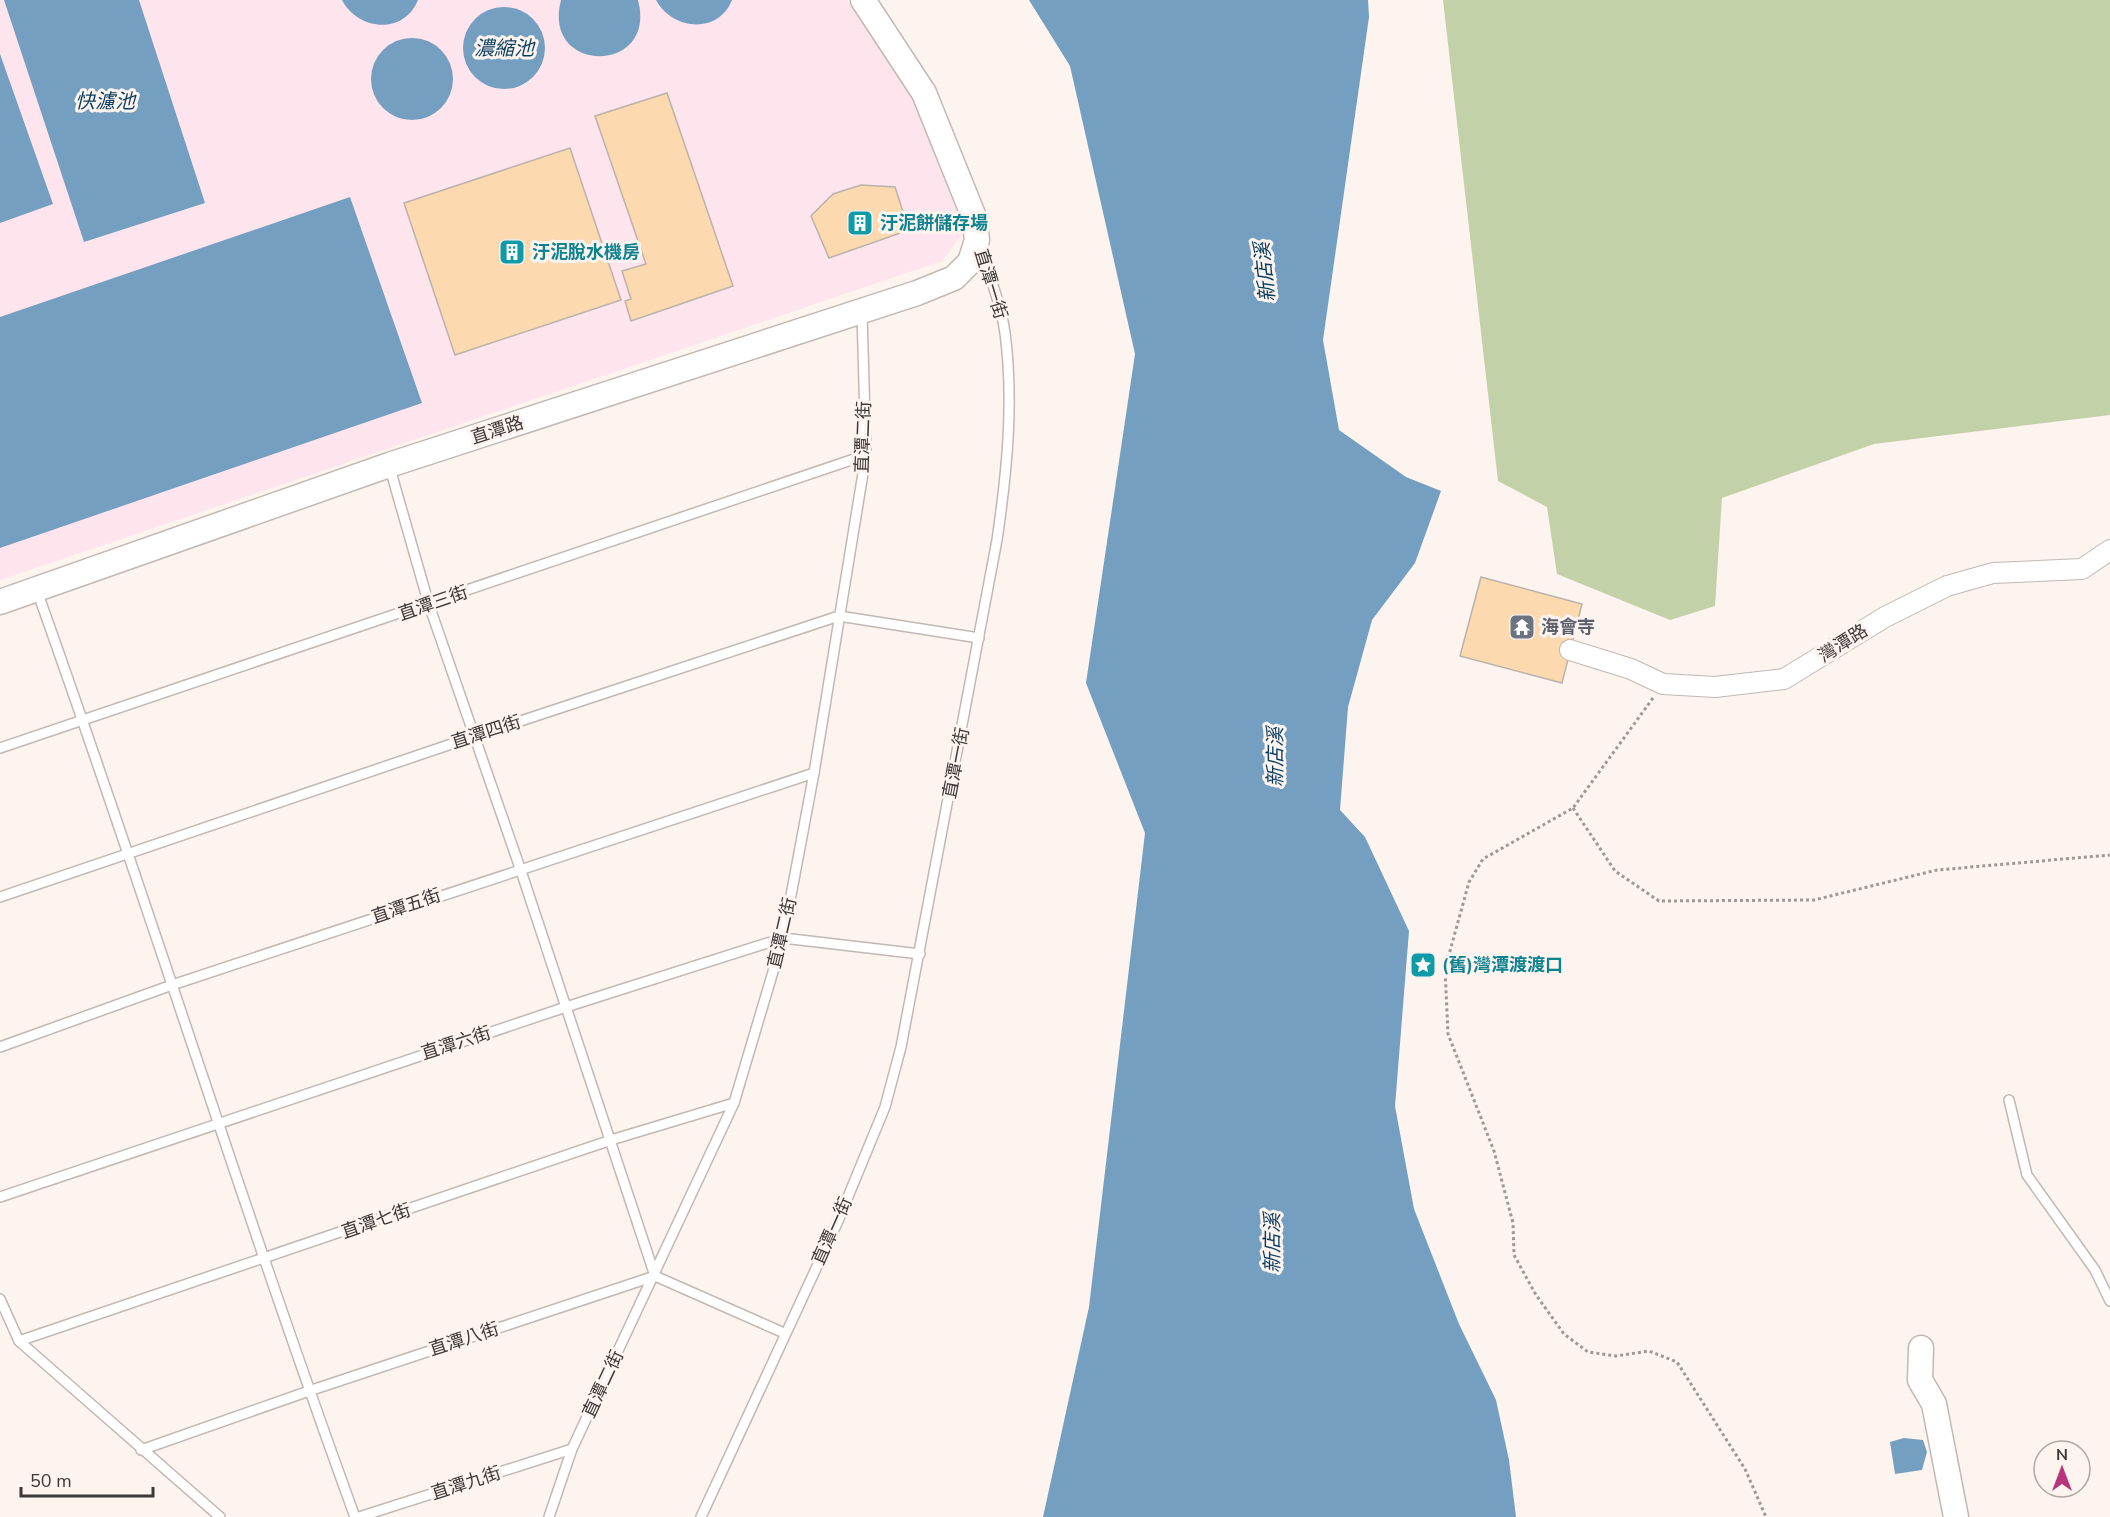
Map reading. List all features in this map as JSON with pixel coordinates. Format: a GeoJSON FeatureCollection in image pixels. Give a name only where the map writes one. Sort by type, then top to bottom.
{"type":"FeatureCollection","features":[{"type":"Feature","properties":{"kind":"street","name":"直潭一街"},"geometry":{"type":"LineString","coordinates":[[863,0],[896,48],[932,110],[967,196],[974,217],[977,240]]}},
{"type":"Feature","properties":{"kind":"street","name":"直潭路"},"geometry":{"type":"LineString","coordinates":[[0,602],[37,591],[389,465],[862,311],[954,278],[970,262],[977,240]]}},
{"type":"Feature","properties":{"kind":"street","name":"灣潭路"},"geometry":{"type":"LineString","coordinates":[[1570,650],[1631,669],[1663,684],[1715,687],[1784,679],[1885,617],[1947,586],[1993,573],[2082,569],[2110,550]]}},
{"type":"Feature","properties":{"kind":"street"},"geometry":{"type":"LineString","coordinates":[[1921,1348],[1920,1380],[1934,1404],[1956,1517]]}},
{"type":"Feature","properties":{"kind":"lane","name":"直潭一街"},"geometry":{"type":"LineString","coordinates":[[702,1517],[784,1333],[838,1221],[885,1107],[901,1047],[979,638],[1007,466],[1009,415],[1005,331],[977,240]]}},
{"type":"Feature","properties":{"kind":"lane","name":"直潭二街"},"geometry":{"type":"LineString","coordinates":[[549,1517],[572,1449],[655,1276],[734,1103],[783,938],[814,773],[866,455],[862,311]]}},
{"type":"Feature","properties":{"kind":"lane","name":"直潭三街"},"geometry":{"type":"LineString","coordinates":[[0,748],[866,455]]}},
{"type":"Feature","properties":{"kind":"lane"},"geometry":{"type":"LineString","coordinates":[[389,465],[429,604],[520,868],[655,1276],[784,1333]]}},
{"type":"Feature","properties":{"kind":"lane"},"geometry":{"type":"LineString","coordinates":[[37,591],[83,719],[263,1260],[357,1517]]}},
{"type":"Feature","properties":{"kind":"lane","name":"直潭四街"},"geometry":{"type":"LineString","coordinates":[[0,897],[475,735],[839,616],[979,638]]}},
{"type":"Feature","properties":{"kind":"lane","name":"直潭五街"},"geometry":{"type":"LineString","coordinates":[[0,1047],[172,985],[520,868],[814,773]]}},
{"type":"Feature","properties":{"kind":"lane","name":"直潭六街"},"geometry":{"type":"LineString","coordinates":[[0,1197],[566,1007],[783,938],[920,954]]}},
{"type":"Feature","properties":{"kind":"lane"},"geometry":{"type":"LineString","coordinates":[[2009,1100],[2027,1175],[2095,1270],[2110,1301]]}},
{"type":"Feature","properties":{"kind":"lane","name":"直潭七街"},"geometry":{"type":"LineString","coordinates":[[18,1341],[263,1260],[611,1140],[734,1103]]}},
{"type":"Feature","properties":{"kind":"lane","name":"直潭八街"},"geometry":{"type":"LineString","coordinates":[[141,1450],[309,1390],[655,1276]]}},
{"type":"Feature","properties":{"kind":"lane"},"geometry":{"type":"LineString","coordinates":[[0,1299],[18,1341],[220,1517]]}},
{"type":"Feature","properties":{"kind":"lane","name":"直潭九街"},"geometry":{"type":"LineString","coordinates":[[357,1517],[572,1449]]}},
{"type":"Feature","properties":{"kind":"path"},"geometry":{"type":"LineString","coordinates":[[1663,684],[1574,808],[1483,859],[1469,882],[1445,969],[1448,1034],[1494,1151],[1513,1223],[1514,1255],[1536,1294],[1564,1334],[1588,1352],[1616,1356],[1649,1351],[1677,1362],[1745,1469],[1766,1517]]}},
{"type":"Feature","properties":{"kind":"path"},"geometry":{"type":"LineString","coordinates":[[1574,808],[1615,871],[1659,901],[1814,900],[1937,870],[2110,855]]}},
{"type":"Feature","properties":{"kind":"shaded area"},"geometry":{"type":"Polygon","coordinates":[[[0,0],[847,0],[911,97],[962,206],[962,234],[942,261],[0,580],[0,0]]]}},
{"type":"Feature","properties":{"kind":"green space"},"geometry":{"type":"Polygon","coordinates":[[[1443,0],[2110,0],[2110,415],[1874,444],[1722,498],[1715,606],[1670,620],[1557,574],[1547,507],[1498,481],[1443,0]]]}},
{"type":"Feature","properties":{"kind":"water","name":"快濾池"},"geometry":{"type":"Polygon","coordinates":[[[4,0],[139,0],[205,203],[84,242],[4,0]]]}},
{"type":"Feature","properties":{"kind":"water"},"geometry":{"type":"Polygon","coordinates":[[[342,0],[418,0],[402,19],[392,24],[381,25],[359,18],[342,0]]]}},
{"type":"Feature","properties":{"kind":"water","name":"濃縮池"},"geometry":{"type":"Polygon","coordinates":[[[561,0],[638,0],[640,25],[632,42],[617,53],[600,56],[582,53],[567,42],[559,25],[561,0]]]}},
{"type":"Feature","properties":{"kind":"water"},"geometry":{"type":"Polygon","coordinates":[[[656,0],[732,0],[716,19],[695,24],[673,18],[656,0]]]}},
{"type":"Feature","properties":{"kind":"water","name":"新店溪"},"geometry":{"type":"Polygon","coordinates":[[[1029,0],[1368,0],[1369,17],[1323,340],[1339,430],[1406,477],[1441,491],[1415,563],[1372,620],[1348,707],[1340,810],[1365,837],[1409,931],[1395,1106],[1414,1209],[1459,1324],[1496,1400],[1509,1460],[1516,1517],[1043,1517],[1089,1307],[1145,833],[1086,683],[1135,354],[1070,66],[1029,0]]]}},
{"type":"Feature","properties":{"kind":"water","name":"濃縮池"},"geometry":{"type":"Polygon","coordinates":[[[496,7],[512,7],[527,14],[538,25],[545,40],[542,64],[533,77],[512,89],[496,89],[481,82],[470,71],[463,56],[463,40],[470,25],[481,14],[496,7]]]}},
{"type":"Feature","properties":{"kind":"water","name":"濃縮池"},"geometry":{"type":"Polygon","coordinates":[[[412,38],[428,41],[441,50],[450,63],[453,79],[450,95],[441,108],[428,117],[412,120],[396,117],[383,108],[374,95],[371,79],[374,63],[383,50],[396,41],[412,38]]]}},
{"type":"Feature","properties":{"kind":"water"},"geometry":{"type":"Polygon","coordinates":[[[0,54],[53,204],[0,223],[0,54]]]}},
{"type":"Feature","properties":{"kind":"water"},"geometry":{"type":"Polygon","coordinates":[[[350,197],[422,403],[0,548],[0,317],[350,197]]]}},
{"type":"Feature","properties":{"kind":"water"},"geometry":{"type":"Polygon","coordinates":[[[1904,1438],[1923,1440],[1927,1452],[1922,1470],[1895,1474],[1890,1442],[1904,1438]]]}},
{"type":"Feature","properties":{"kind":"building"},"geometry":{"type":"Polygon","coordinates":[[[667,93],[733,286],[631,321],[625,301],[631,299],[622,271],[646,264],[595,116],[667,93]]]}},
{"type":"Feature","properties":{"kind":"building","name":"汙泥脫水機房"},"geometry":{"type":"Polygon","coordinates":[[[570,148],[621,300],[455,355],[404,203],[570,148]]]}},
{"type":"Feature","properties":{"kind":"building","name":"汙泥餅儲存場"},"geometry":{"type":"Polygon","coordinates":[[[861,185],[895,187],[909,230],[829,258],[811,216],[833,194],[861,185]]]}},
{"type":"Feature","properties":{"kind":"building","name":"海會寺"},"geometry":{"type":"Polygon","coordinates":[[[1481,577],[1582,604],[1562,683],[1460,656],[1481,577]]]}},
{"type":"Feature","properties":{"kind":"place","name":"汙泥餅儲存場"},"geometry":{"type":"Point","coordinates":[860,223]}},
{"type":"Feature","properties":{"kind":"place","name":"汙泥脫水機房"},"geometry":{"type":"Point","coordinates":[512,252]}},
{"type":"Feature","properties":{"kind":"place","name":"海會寺"},"geometry":{"type":"Point","coordinates":[1522,627]}},
{"type":"Feature","properties":{"kind":"place","name":"(舊)灣潭渡渡口"},"geometry":{"type":"Point","coordinates":[1423,965]}}]}
